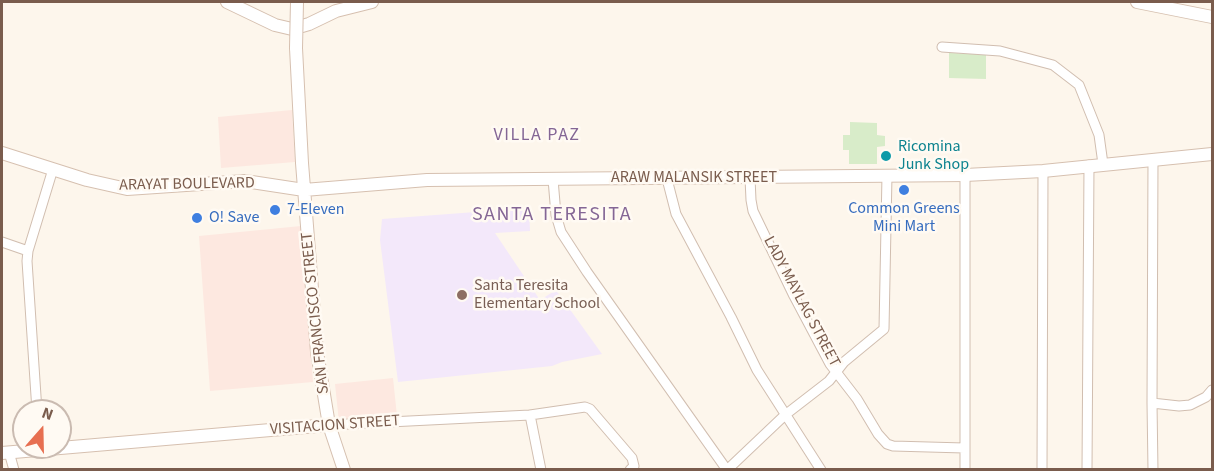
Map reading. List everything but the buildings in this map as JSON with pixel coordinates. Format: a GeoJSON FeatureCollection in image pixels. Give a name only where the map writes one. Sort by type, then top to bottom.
{"type":"FeatureCollection","features":[{"type":"Feature","properties":{"kind":"main road"},"geometry":{"type":"LineString","coordinates":[[227,2],[275,26],[292,29],[309,24],[336,11],[372,2]]}},
{"type":"Feature","properties":{"kind":"main road","name":"SAN FRANCISCO STREET"},"geometry":{"type":"LineString","coordinates":[[297,2],[296,48],[304,190],[317,352],[329,425],[344,470]]}},
{"type":"Feature","properties":{"kind":"main road"},"geometry":{"type":"LineString","coordinates":[[1137,2],[1212,17]]}},
{"type":"Feature","properties":{"kind":"main road","name":"ARAYAT BOULEVARD"},"geometry":{"type":"LineString","coordinates":[[2,153],[87,180],[127,189],[245,181],[304,190]]}},
{"type":"Feature","properties":{"kind":"main road","name":"ARAW MALANSIK STREET"},"geometry":{"type":"LineString","coordinates":[[304,190],[427,180],[965,175],[1044,171],[1212,154]]}},
{"type":"Feature","properties":{"kind":"main road","name":"VISITACION STREET"},"geometry":{"type":"LineString","coordinates":[[72,446],[329,425]]}},
{"type":"Feature","properties":{"kind":"street"},"geometry":{"type":"LineString","coordinates":[[942,47],[1000,51],[1053,65],[1079,85],[1099,135],[1103,164]]}},
{"type":"Feature","properties":{"kind":"street"},"geometry":{"type":"LineString","coordinates":[[1153,160],[1154,470]]}},
{"type":"Feature","properties":{"kind":"street"},"geometry":{"type":"LineString","coordinates":[[1086,165],[1087,470]]}},
{"type":"Feature","properties":{"kind":"street"},"geometry":{"type":"LineString","coordinates":[[36,399],[27,261],[53,169]]}},
{"type":"Feature","properties":{"kind":"street"},"geometry":{"type":"LineString","coordinates":[[1042,470],[1044,171]]}},
{"type":"Feature","properties":{"kind":"street"},"geometry":{"type":"LineString","coordinates":[[553,179],[556,215],[561,232],[727,470],[785,415],[829,381],[844,362],[884,329],[887,175]]}},
{"type":"Feature","properties":{"kind":"street"},"geometry":{"type":"LineString","coordinates":[[964,470],[965,175]]}},
{"type":"Feature","properties":{"kind":"street","name":"LADY MAYLAG STREET"},"geometry":{"type":"LineString","coordinates":[[750,178],[753,211],[800,306],[830,364],[837,370],[878,434],[887,444],[893,446],[964,448]]}},
{"type":"Feature","properties":{"kind":"street"},"geometry":{"type":"LineString","coordinates":[[667,179],[676,214],[757,369],[821,470]]}},
{"type":"Feature","properties":{"kind":"street"},"geometry":{"type":"LineString","coordinates":[[2,243],[28,251]]}},
{"type":"Feature","properties":{"kind":"street"},"geometry":{"type":"LineString","coordinates":[[1152,403],[1190,405],[1206,397],[1212,390]]}},
{"type":"Feature","properties":{"kind":"street","name":"VISITACION STREET"},"geometry":{"type":"LineString","coordinates":[[329,425],[530,416],[585,407],[590,409],[632,458],[634,466],[630,470]]}},
{"type":"Feature","properties":{"kind":"street"},"geometry":{"type":"LineString","coordinates":[[530,416],[542,470]]}},
{"type":"Feature","properties":{"kind":"street"},"geometry":{"type":"LineString","coordinates":[[5,453],[14,470]]}},
{"type":"Feature","properties":{"kind":"shaded area"},"geometry":{"type":"Polygon","coordinates":[[[292,110],[295,162],[221,168],[218,117],[292,110]]]}},
{"type":"Feature","properties":{"kind":"shaded area","name":"Santa Teresita Elementary School"},"geometry":{"type":"Polygon","coordinates":[[[529,208],[530,231],[495,233],[540,300],[556,290],[602,354],[552,366],[398,382],[380,240],[382,219],[529,208]]]}},
{"type":"Feature","properties":{"kind":"shaded area"},"geometry":{"type":"Polygon","coordinates":[[[301,226],[313,382],[210,391],[199,236],[301,226]]]}},
{"type":"Feature","properties":{"kind":"shaded area"},"geometry":{"type":"Polygon","coordinates":[[[393,378],[397,416],[339,422],[335,384],[393,378]]]}},
{"type":"Feature","properties":{"kind":"green space"},"geometry":{"type":"Polygon","coordinates":[[[949,53],[986,54],[986,79],[949,78],[949,53]]]}},
{"type":"Feature","properties":{"kind":"green space"},"geometry":{"type":"Polygon","coordinates":[[[850,122],[877,123],[877,135],[885,136],[885,146],[877,147],[877,164],[849,164],[849,150],[843,150],[843,135],[850,135],[850,122]]]}},
{"type":"Feature","properties":{"kind":"place","name":"Ricomina Junk Shop"},"geometry":{"type":"Point","coordinates":[886,156]}},
{"type":"Feature","properties":{"kind":"place","name":"Common Greens Mini Mart"},"geometry":{"type":"Point","coordinates":[904,190]}},
{"type":"Feature","properties":{"kind":"place","name":"7-Eleven"},"geometry":{"type":"Point","coordinates":[275,210]}},
{"type":"Feature","properties":{"kind":"place","name":"O! Save"},"geometry":{"type":"Point","coordinates":[197,218]}},
{"type":"Feature","properties":{"kind":"place","name":"Santa Teresita Elementary School"},"geometry":{"type":"Point","coordinates":[462,295]}},
{"type":"Feature","properties":{"kind":"district","name":"VILLA PAZ"},"geometry":{"type":"Point","coordinates":[537,136]}},
{"type":"Feature","properties":{"kind":"district","name":"SANTA TERESITA"},"geometry":{"type":"Point","coordinates":[552,216]}}]}
